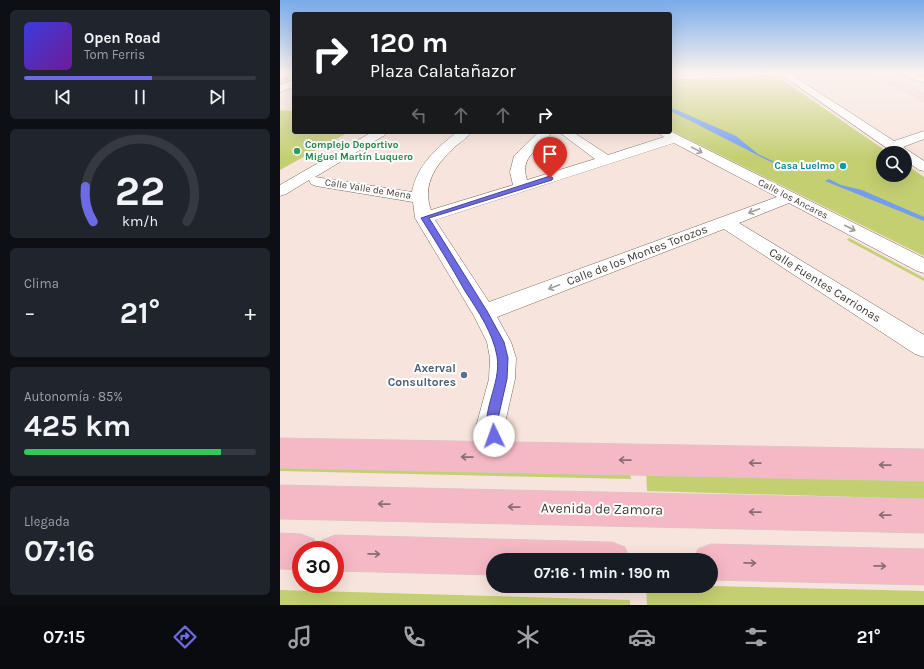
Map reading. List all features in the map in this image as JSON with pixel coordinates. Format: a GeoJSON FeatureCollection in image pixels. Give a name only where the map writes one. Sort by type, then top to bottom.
{"type":"FeatureCollection","features":[{"type":"Feature","properties":{"kind":"highway"},"geometry":{"type":"LineString","coordinates":[[280,453],[924,466]]}},
{"type":"Feature","properties":{"kind":"highway","name":"Avenida de Zamora"},"geometry":{"type":"LineString","coordinates":[[280,502],[924,516]]}},
{"type":"Feature","properties":{"kind":"highway"},"geometry":{"type":"LineString","coordinates":[[280,551],[292,552]]}},
{"type":"Feature","properties":{"kind":"highway"},"geometry":{"type":"LineString","coordinates":[[344,553],[486,557]]}},
{"type":"Feature","properties":{"kind":"highway"},"geometry":{"type":"LineString","coordinates":[[718,562],[924,567]]}},
{"type":"Feature","properties":{"kind":"street"},"geometry":{"type":"LineString","coordinates":[[826,101],[893,146]]}},
{"type":"Feature","properties":{"kind":"street"},"geometry":{"type":"LineString","coordinates":[[280,182],[364,134]]}},
{"type":"Feature","properties":{"kind":"street"},"geometry":{"type":"LineString","coordinates":[[280,191],[378,134]]}},
{"type":"Feature","properties":{"kind":"street"},"geometry":{"type":"LineString","coordinates":[[463,134],[447,147],[432,163],[420,185],[419,198],[424,218],[484,313],[499,342],[503,358],[502,379],[491,423],[502,457]]}},
{"type":"Feature","properties":{"kind":"street"},"geometry":{"type":"LineString","coordinates":[[521,187],[517,172],[521,156],[544,134]]}},
{"type":"Feature","properties":{"kind":"street"},"geometry":{"type":"LineString","coordinates":[[568,134],[606,160]]}},
{"type":"Feature","properties":{"kind":"street"},"geometry":{"type":"LineString","coordinates":[[424,218],[606,160],[669,135]]}},
{"type":"Feature","properties":{"kind":"street","name":"Calle los Ancares"},"geometry":{"type":"LineString","coordinates":[[669,135],[924,266]]}},
{"type":"Feature","properties":{"kind":"street"},"geometry":{"type":"LineString","coordinates":[[908,146],[924,135]]}},
{"type":"Feature","properties":{"kind":"street"},"geometry":{"type":"LineString","coordinates":[[912,159],[924,167]]}},
{"type":"Feature","properties":{"kind":"street","name":"Calle Valle de Mena"},"geometry":{"type":"LineString","coordinates":[[316,181],[419,198]]}},
{"type":"Feature","properties":{"kind":"street","name":"Calle de los Montes Torozos"},"geometry":{"type":"LineString","coordinates":[[484,313],[791,198]]}},
{"type":"Feature","properties":{"kind":"street","name":"Calle Fuentes Carrionas"},"geometry":{"type":"LineString","coordinates":[[726,222],[924,347]]}},
{"type":"Feature","properties":{"kind":"green space"},"geometry":{"type":"Polygon","coordinates":[[[672,101],[814,101],[879,146],[876,146],[876,182],[912,182],[912,169],[924,177],[924,256],[672,131],[672,101]]]}},
{"type":"Feature","properties":{"kind":"green space","name":"Complejo Deportivo Miguel Martín Luquero"},"geometry":{"type":"Polygon","coordinates":[[[280,110],[292,111],[292,134],[345,134],[280,170],[280,110]]]}},
{"type":"Feature","properties":{"kind":"green space"},"geometry":{"type":"Polygon","coordinates":[[[849,238],[924,278],[924,281],[847,240],[849,238]]]}},
{"type":"Feature","properties":{"kind":"green space"},"geometry":{"type":"Polygon","coordinates":[[[280,463],[630,468],[631,479],[280,471],[280,463]]]}},
{"type":"Feature","properties":{"kind":"green space"},"geometry":{"type":"Polygon","coordinates":[[[646,469],[924,478],[924,499],[647,491],[646,469]]]}},
{"type":"Feature","properties":{"kind":"green space"},"geometry":{"type":"Polygon","coordinates":[[[718,586],[924,591],[924,605],[647,605],[646,593],[718,593],[718,586]]]}},
{"type":"Feature","properties":{"kind":"green space"},"geometry":{"type":"Polygon","coordinates":[[[280,590],[292,590],[292,593],[344,592],[630,600],[630,605],[280,605],[280,590]]]}},
{"type":"Feature","properties":{"kind":"water"},"geometry":{"type":"Polygon","coordinates":[[[672,108],[736,136],[758,154],[783,166],[780,166],[672,112],[672,108]]]}},
{"type":"Feature","properties":{"kind":"water"},"geometry":{"type":"Polygon","coordinates":[[[829,179],[841,185],[862,190],[924,217],[924,221],[825,181],[829,179]]]}},
{"type":"Feature","properties":{"kind":"place","name":"Complejo Deportivo Miguel Martín Luquero"},"geometry":{"type":"Point","coordinates":[297,151]}},
{"type":"Feature","properties":{"kind":"place","name":"Casa Luelmo"},"geometry":{"type":"Point","coordinates":[843,166]}},
{"type":"Feature","properties":{"kind":"place","name":"Axerval Consultores"},"geometry":{"type":"Point","coordinates":[464,375]}},
{"type":"Feature","properties":{"kind":"route"},"geometry":{"type":"LineString","coordinates":[[494,436],[491,423],[502,379],[503,365],[499,342],[484,313],[424,218],[550,178]]}}]}
